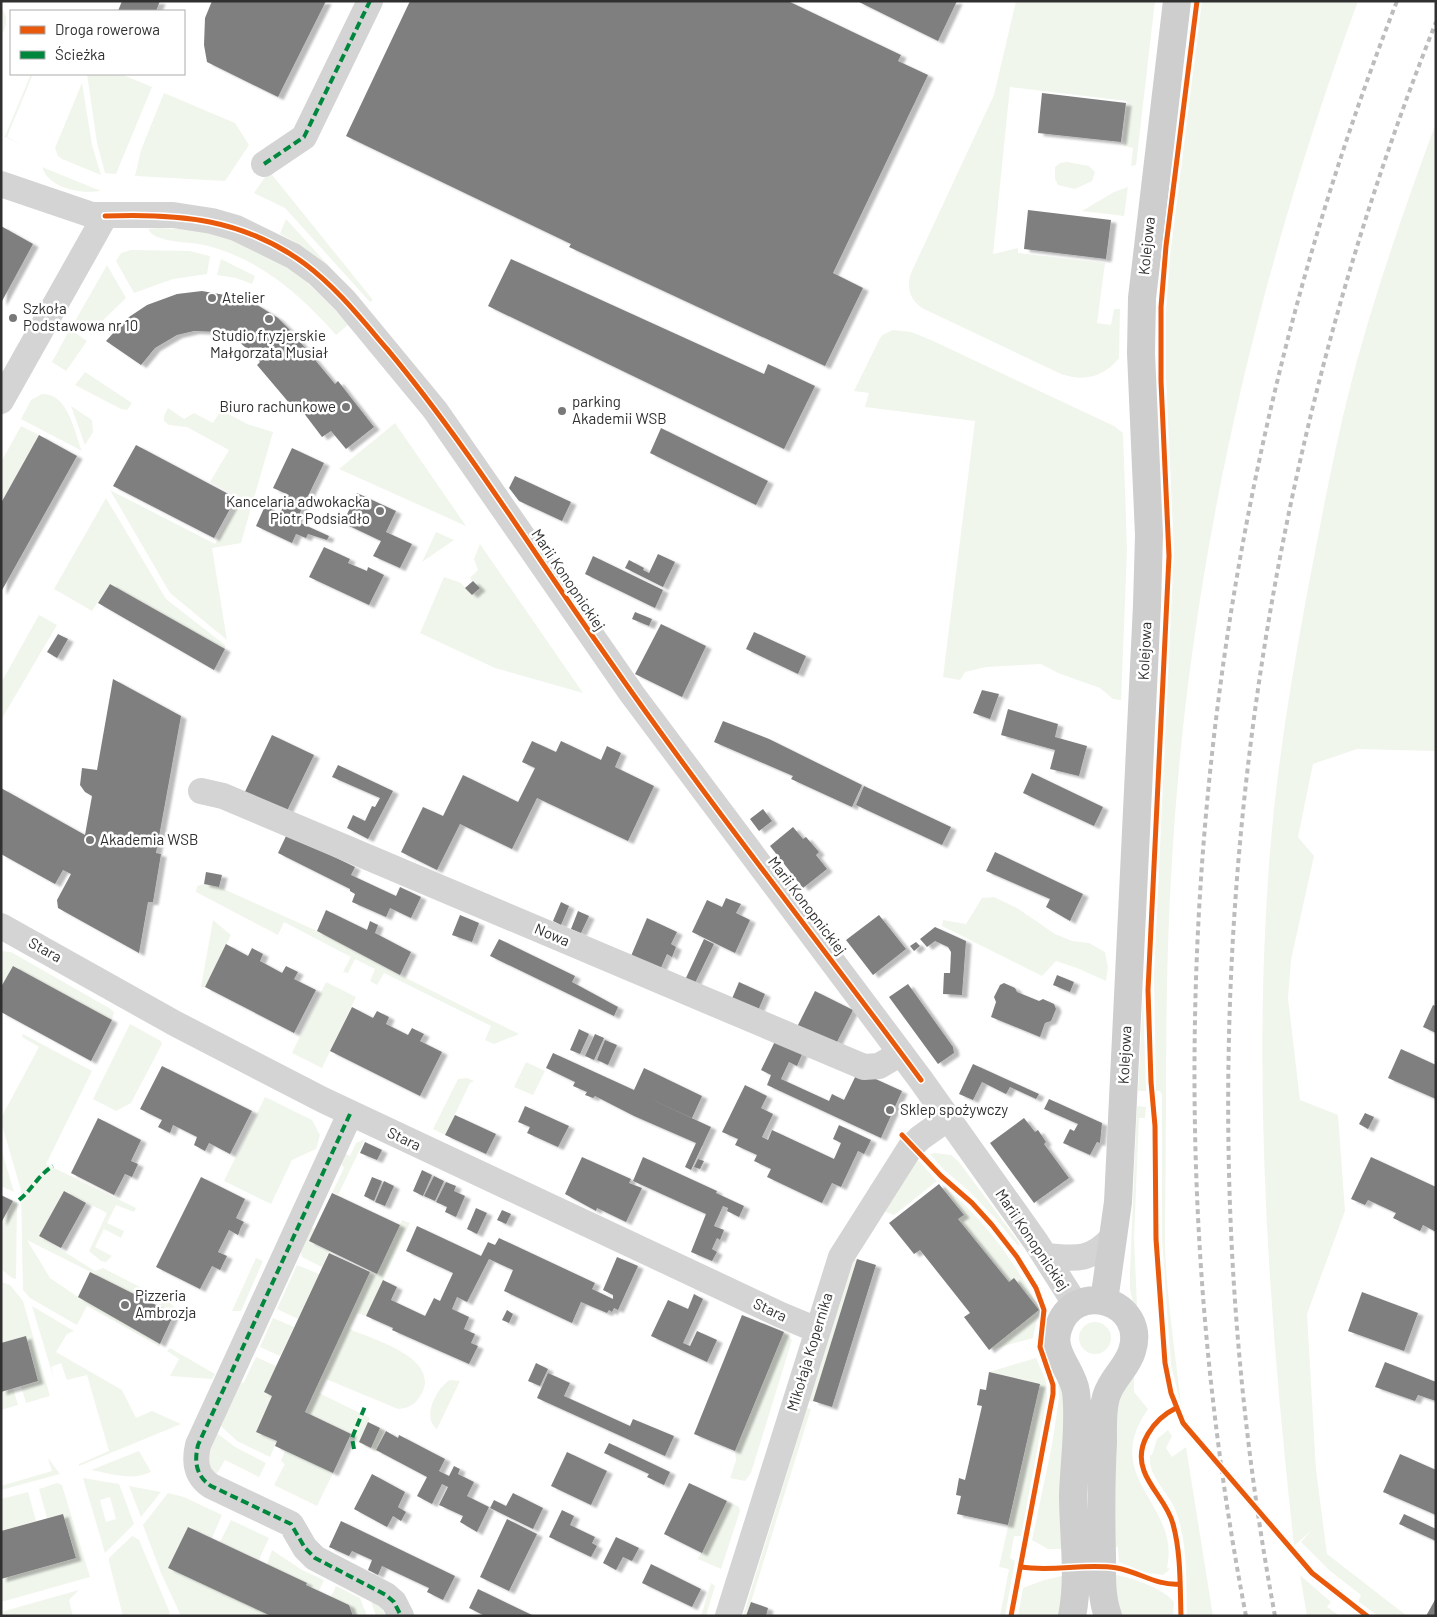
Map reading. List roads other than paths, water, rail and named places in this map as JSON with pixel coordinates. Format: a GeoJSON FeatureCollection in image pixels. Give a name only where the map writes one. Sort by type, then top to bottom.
{"type":"FeatureCollection","features":[{"type":"Feature","properties":{"kind":"street"},"geometry":{"type":"LineString","coordinates":[[264,164],[304,137],[370,1]]}},
{"type":"Feature","properties":{"kind":"street","name":"Kolejowa"},"geometry":{"type":"LineString","coordinates":[[1104,1301],[1118,1202],[1149,558],[1141,353],[1142,298],[1177,1]]}},
{"type":"Feature","properties":{"kind":"street","name":"Marii Konopnickiej"},"geometry":{"type":"LineString","coordinates":[[1,184],[80,212],[105,216],[173,215],[212,221],[236,228],[294,256],[318,274],[345,301],[435,410],[632,694],[901,1053],[1046,1256],[1076,1305]]}},
{"type":"Feature","properties":{"kind":"street"},"geometry":{"type":"LineString","coordinates":[[1,401],[105,216]]}},
{"type":"Feature","properties":{"kind":"street","name":"Nowa"},"geometry":{"type":"LineString","coordinates":[[201,791],[223,796],[864,1067],[880,1066],[901,1053]]}},
{"type":"Feature","properties":{"kind":"street","name":"Stara"},"geometry":{"type":"LineString","coordinates":[[1,926],[176,1024],[350,1114],[780,1315],[817,1330]]}},
{"type":"Feature","properties":{"kind":"street"},"geometry":{"type":"LineString","coordinates":[[350,1114],[201,1438],[197,1451],[197,1470],[201,1479],[211,1486],[290,1524],[310,1554],[386,1595],[394,1602],[401,1616]]}},
{"type":"Feature","properties":{"kind":"street","name":"Mikołaja Kopernika"},"geometry":{"type":"LineString","coordinates":[[728,1616],[838,1265],[847,1245],[910,1148],[920,1138],[947,1119]]}},
{"type":"Feature","properties":{"kind":"street"},"geometry":{"type":"LineString","coordinates":[[1046,1256],[1075,1258],[1090,1256],[1097,1253],[1114,1237]]}},
{"type":"Feature","properties":{"kind":"street"},"geometry":{"type":"LineString","coordinates":[[1072,1616],[1075,1592],[1073,1494],[1077,1402],[1073,1380],[1058,1352],[1056,1342],[1058,1328],[1062,1319],[1076,1305],[1089,1300],[1104,1301],[1120,1308],[1126,1314],[1134,1330],[1135,1340],[1131,1355],[1111,1384],[1104,1409],[1101,1523],[1103,1592],[1108,1616]]}},
{"type":"Feature","properties":{"kind":"railway"},"geometry":{"type":"LineString","coordinates":[[1246,1616],[1214,1413],[1198,1208],[1195,1003],[1208,798],[1234,594],[1274,393],[1329,195],[1397,1]]}},
{"type":"Feature","properties":{"kind":"railway"},"geometry":{"type":"LineString","coordinates":[[1275,1616],[1245,1415],[1230,1213],[1230,1010],[1243,808],[1271,607],[1313,408],[1368,213],[1436,22]]}},
{"type":"Feature","properties":{"kind":"place","name":"Atelier"},"geometry":{"type":"Point","coordinates":[212,298]}},
{"type":"Feature","properties":{"kind":"place","name":"Szkoła Podstawowa nr 10"},"geometry":{"type":"Point","coordinates":[13,318]}},
{"type":"Feature","properties":{"kind":"place","name":"Studio fryzjerskie Małgorzata Musiał"},"geometry":{"type":"Point","coordinates":[269,319]}},
{"type":"Feature","properties":{"kind":"place","name":"Biuro rachunkowe"},"geometry":{"type":"Point","coordinates":[346,407]}},
{"type":"Feature","properties":{"kind":"place","name":"parking Akademii WSB"},"geometry":{"type":"Point","coordinates":[562,411]}},
{"type":"Feature","properties":{"kind":"place","name":"Kancelaria adwokacka Piotr Podsiadło"},"geometry":{"type":"Point","coordinates":[380,511]}},
{"type":"Feature","properties":{"kind":"place","name":"Akademia WSB"},"geometry":{"type":"Point","coordinates":[90,840]}},
{"type":"Feature","properties":{"kind":"place","name":"Sklep spożywczy"},"geometry":{"type":"Point","coordinates":[890,1110]}},
{"type":"Feature","properties":{"kind":"place","name":"Pizzeria Ambrozja"},"geometry":{"type":"Point","coordinates":[125,1305]}}]}
